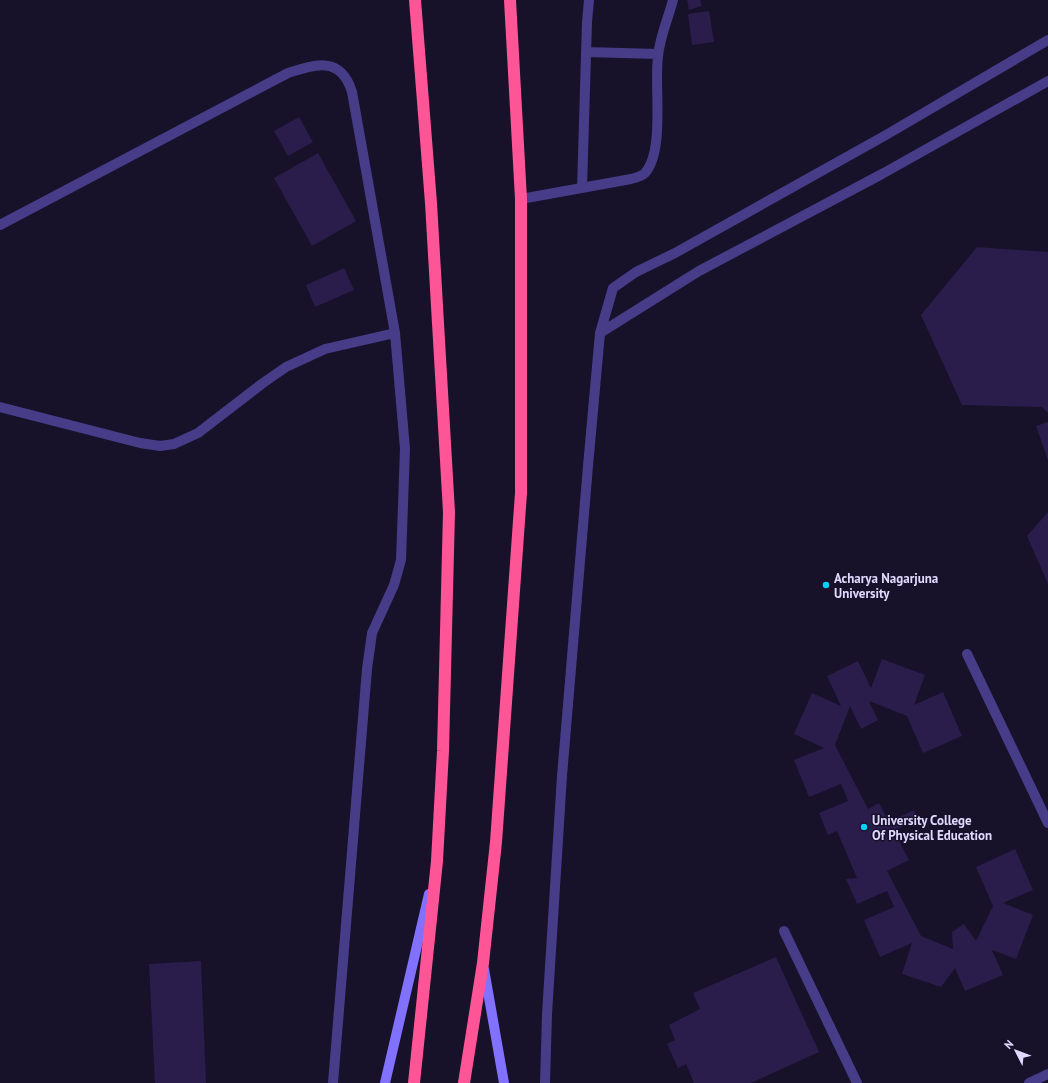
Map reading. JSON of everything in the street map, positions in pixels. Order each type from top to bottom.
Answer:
[{"type":"highway","points":[[414,1083],[437,861],[443,743],[449,512],[431,203],[415,0]]},
{"type":"highway","points":[[464,1083],[483,963],[496,842],[521,493],[521,199],[510,0]]},
{"type":"main road","points":[[385,1083],[437,861]]},
{"type":"main road","points":[[483,963],[504,1083]]},
{"type":"street","points":[[582,188],[589,0]]},
{"type":"street","points":[[521,199],[631,179],[644,174],[652,162],[657,145],[655,76],[663,30],[674,0]]},
{"type":"street","points":[[545,1083],[547,1014],[562,776],[600,332],[612,288],[636,272],[676,253],[769,202],[1048,40]]},
{"type":"street","points":[[586,52],[658,54]]},
{"type":"street","points":[[0,225],[288,73],[314,64],[330,66],[341,71],[348,79],[352,92],[395,333],[405,449],[401,560],[394,585],[372,633],[367,669],[333,1083]]},
{"type":"street","points":[[600,332],[699,271],[882,174],[1048,81]]},
{"type":"street","points":[[0,407],[140,443],[160,446],[174,444],[198,433],[263,382],[286,367],[325,349],[395,333]]},
{"type":"street","points":[[967,654],[1048,823]]},
{"type":"street","points":[[784,931],[857,1083]]},
{"type":"street","points":[[1029,1083],[1048,1074]]},
{"type":"building","points":[[687,0],[700,0],[702,6],[689,10]]},
{"type":"building","points":[[709,11],[714,42],[692,45],[688,14]]},
{"type":"building","points":[[299,117],[313,142],[288,156],[274,131]]},
{"type":"building","points":[[318,153],[356,221],[312,246],[274,178]]},
{"type":"building","points":[[977,247],[1048,252],[1048,413],[1042,407],[962,405],[921,315]]},
{"type":"building","points":[[344,268],[354,290],[315,307],[306,285]]},
{"type":"building","points":[[1048,422],[1048,460],[1036,426]]},
{"type":"building","points":[[1048,512],[1048,584],[1027,536]]},
{"type":"building","name":"University College Of Physical Education","points":[[882,659],[925,675],[914,705],[943,692],[962,736],[923,753],[907,716],[869,701],[878,720],[861,729],[850,706],[835,745],[868,809],[879,803],[889,822],[914,810],[918,819],[894,831],[909,860],[887,871],[921,936],[953,949],[952,932],[964,924],[976,941],[993,906],[976,867],[1015,849],[1033,890],[1003,903],[1033,915],[1016,959],[992,950],[1003,975],[965,991],[955,968],[941,987],[902,974],[912,943],[880,957],[864,920],[894,907],[887,891],[857,904],[846,879],[857,878],[837,831],[828,835],[819,813],[848,801],[841,784],[809,797],[794,760],[824,748],[794,734],[812,693],[841,706],[827,676],[858,661],[871,688]]},
{"type":"building","points":[[776,957],[819,1052],[751,1083],[694,1083],[686,1064],[678,1068],[667,1044],[675,1040],[669,1025],[700,1009],[693,993]]},
{"type":"building","points":[[201,961],[206,1083],[155,1083],[149,964]]},
{"type":"place","name":"Acharya Nagarjuna University","points":[[826,585]]},
{"type":"place","name":"University College Of Physical Education","points":[[864,827]]}]
